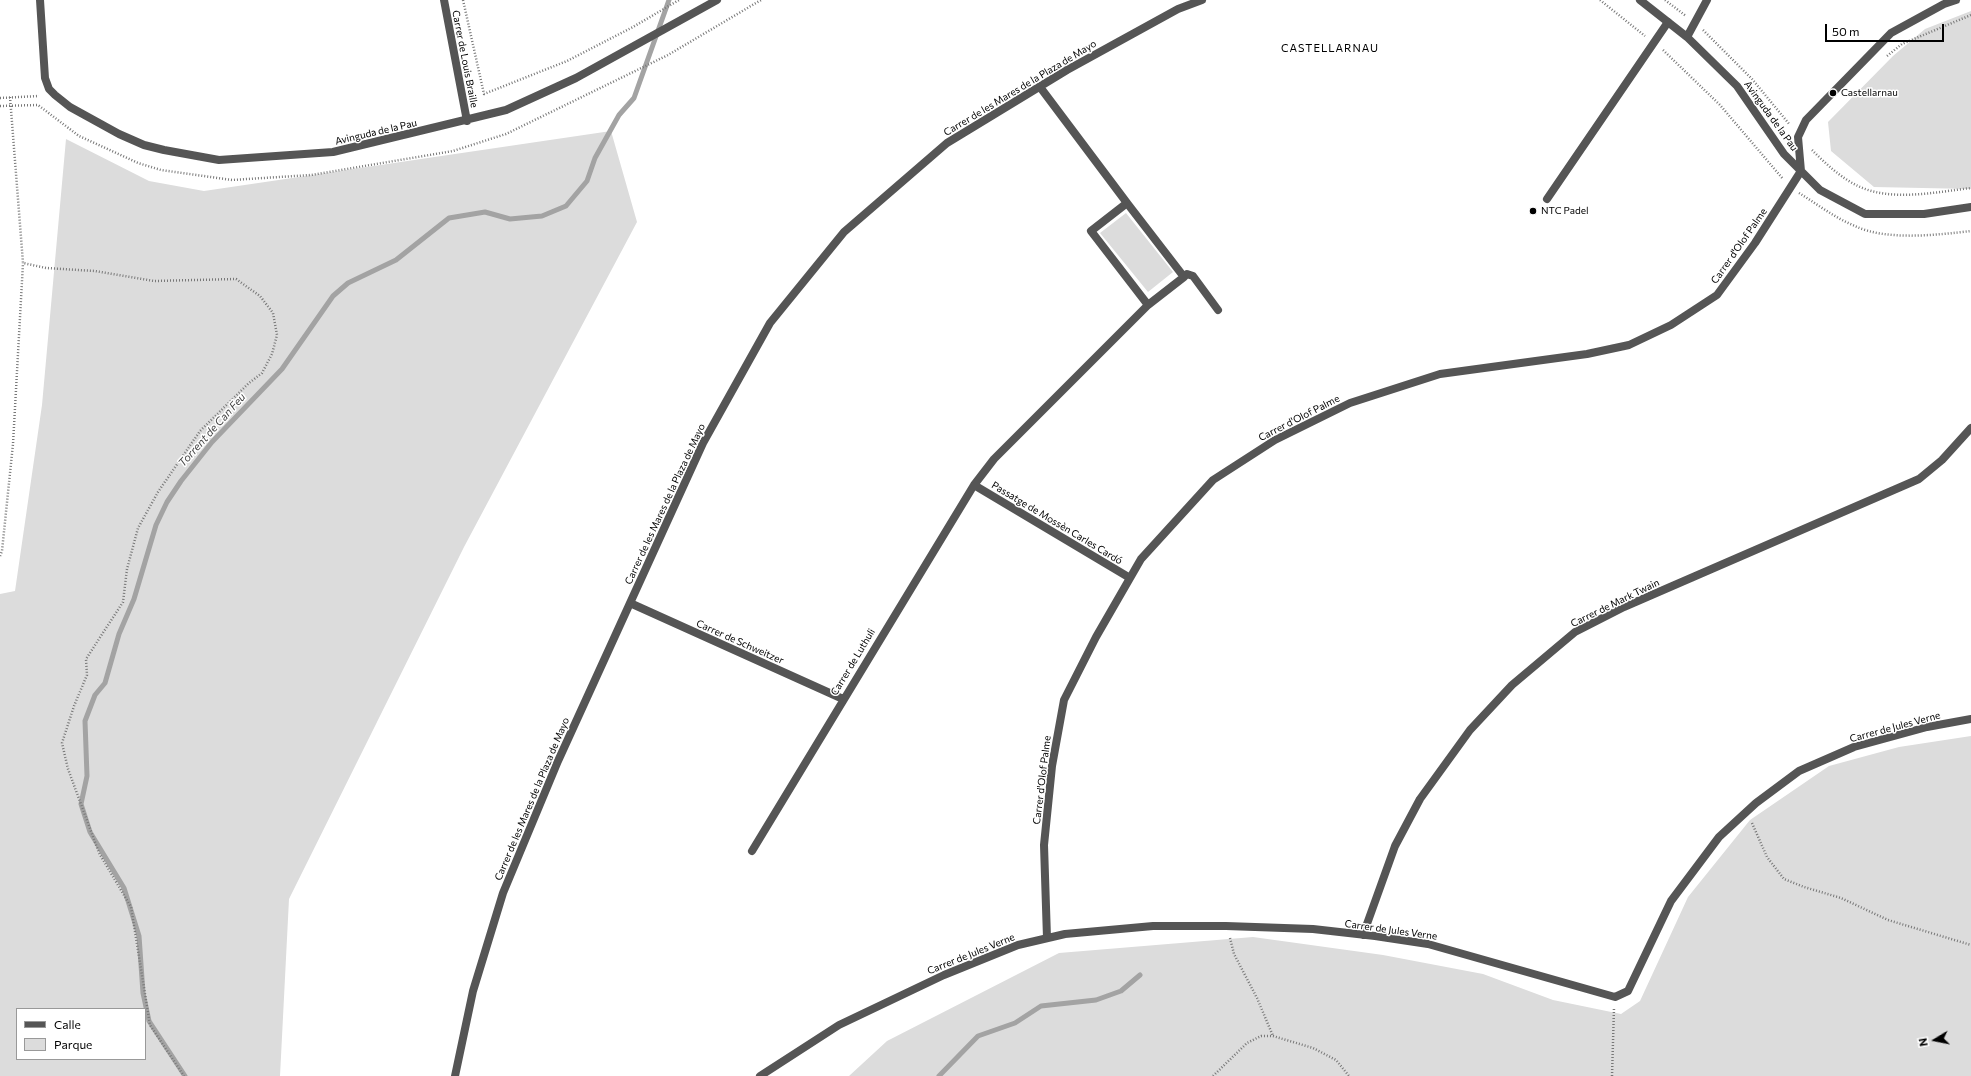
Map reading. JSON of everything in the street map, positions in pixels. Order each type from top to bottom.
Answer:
[{"type":"street","name":"Avinguda de la Pau","points":[[40,0],[43,68],[46,83],[54,95],[70,107],[105,127],[144,145],[219,160],[333,152],[468,121],[506,110],[576,78],[717,0]]},
{"type":"street","name":"Carrer de Louis Braille","points":[[444,0],[468,121]]},
{"type":"street","name":"Carrer de les Mares de la Plaza de Mayo","points":[[455,1076],[473,991],[503,893],[558,761],[702,443],[770,323],[844,232],[947,143],[1040,87],[1178,9],[1202,0]]},
{"type":"street","name":"Avinguda de la Pau","points":[[1640,0],[1687,37],[1737,86],[1784,154],[1820,190],[1865,214],[1924,214],[1971,207]]},
{"type":"street","points":[[1687,37],[1707,0]]},
{"type":"street","points":[[1801,171],[1798,137],[1806,120],[1891,33],[1944,4],[1956,0]]},
{"type":"street","points":[[1547,199],[1668,22]]},
{"type":"street","points":[[1040,87],[1184,277],[1187,274],[1193,276],[1218,310]]},
{"type":"street","name":"Carrer d'Olof Palme","points":[[1047,938],[1044,845],[1052,766],[1064,700],[1096,637],[1141,559],[1213,480],[1275,440],[1350,403],[1440,374],[1588,354],[1629,345],[1670,325],[1717,295],[1755,243],[1801,171]]},
{"type":"street","points":[[1127,203],[1090,231],[1148,305]]},
{"type":"street","name":"Carrer de Luthuli","points":[[752,851],[974,485],[994,459],[1148,305],[1184,277]]},
{"type":"street","name":"Carrer de Mark Twain","points":[[1363,935],[1395,846],[1420,799],[1475,724],[1512,686],[1575,632],[1624,607],[1919,479],[1942,460],[1971,428]]},
{"type":"street","name":"Passatge de Mossèn Carles Cardó","points":[[974,485],[1130,578]]},
{"type":"street","name":"Carrer de Schweitzer","points":[[630,603],[843,699]]},
{"type":"street","name":"Carrer de Jules Verne","points":[[760,1076],[839,1025],[952,972],[1018,945],[1065,934],[1153,926],[1226,926],[1313,930],[1363,935],[1428,944],[1615,997],[1628,991],[1671,901],[1719,837],[1756,803],[1799,771],[1854,747],[1927,727],[1971,719]]},
{"type":"path","points":[[463,0],[484,94],[567,61],[633,27],[679,0]]},
{"type":"path","points":[[0,106],[38,105],[79,136],[138,163],[161,170],[232,180],[311,175],[453,150],[506,134],[668,54],[761,0]]},
{"type":"path","points":[[1882,60],[1902,44],[1971,15]]},
{"type":"path","points":[[0,98],[54,95]]},
{"type":"path","points":[[0,556],[2,551],[13,444],[23,263],[10,97]]},
{"type":"path","points":[[23,263],[46,268],[95,272],[154,281],[236,279],[260,296],[273,313],[277,336],[272,354],[262,373],[249,383],[200,430],[158,492],[138,528],[127,569],[123,602],[86,659],[87,675],[74,706],[62,743],[68,769],[99,853],[131,907],[150,1025],[184,1076]]},
{"type":"path","points":[[1746,812],[1767,857],[1784,879],[1804,887],[1841,898],[1888,920],[1971,945]]},
{"type":"path","points":[[1226,926],[1234,954],[1257,998],[1272,1036]]},
{"type":"path","points":[[1612,1076],[1615,997]]},
{"type":"path","points":[[1213,1076],[1247,1043],[1261,1036],[1272,1036],[1313,1048],[1336,1060],[1349,1076]]},
{"type":"green space","points":[[1971,11],[1971,189],[1874,187],[1831,151],[1828,122],[1893,56],[1925,29]]},
{"type":"green space","points":[[611,131],[637,222],[464,547],[289,899],[280,1076],[0,1076],[0,594],[15,591],[42,405],[66,139],[149,181],[204,191]]},
{"type":"green space","points":[[1126,213],[1173,272],[1148,292],[1100,233]]},
{"type":"green space","points":[[1971,736],[1971,1076],[849,1076],[887,1041],[1059,953],[1253,937],[1383,955],[1483,974],[1553,1000],[1621,1014],[1640,1001],[1688,897],[1750,820],[1829,766],[1899,747]]},
{"type":"waterway","name":"Torrent de Can Feu","points":[[185,1076],[149,1021],[143,993],[139,936],[124,888],[90,832],[81,804],[87,776],[85,721],[95,695],[105,683],[119,634],[134,599],[156,525],[167,502],[181,481],[212,442],[282,369],[333,296],[348,283],[396,260],[449,218],[485,212],[510,219],[542,216],[566,206],[587,181],[595,158],[619,115],[634,98],[669,0]]},
{"type":"waterway","points":[[939,1076],[978,1036],[1015,1023],[1041,1006],[1096,1000],[1121,991],[1140,975]]},
{"type":"place","name":"Castellarnau","points":[[1833,93]]},
{"type":"place","name":"NTC Padel","points":[[1533,211]]},
{"type":"district","name":"CASTELLARNAU","points":[[1330,48]]}]
